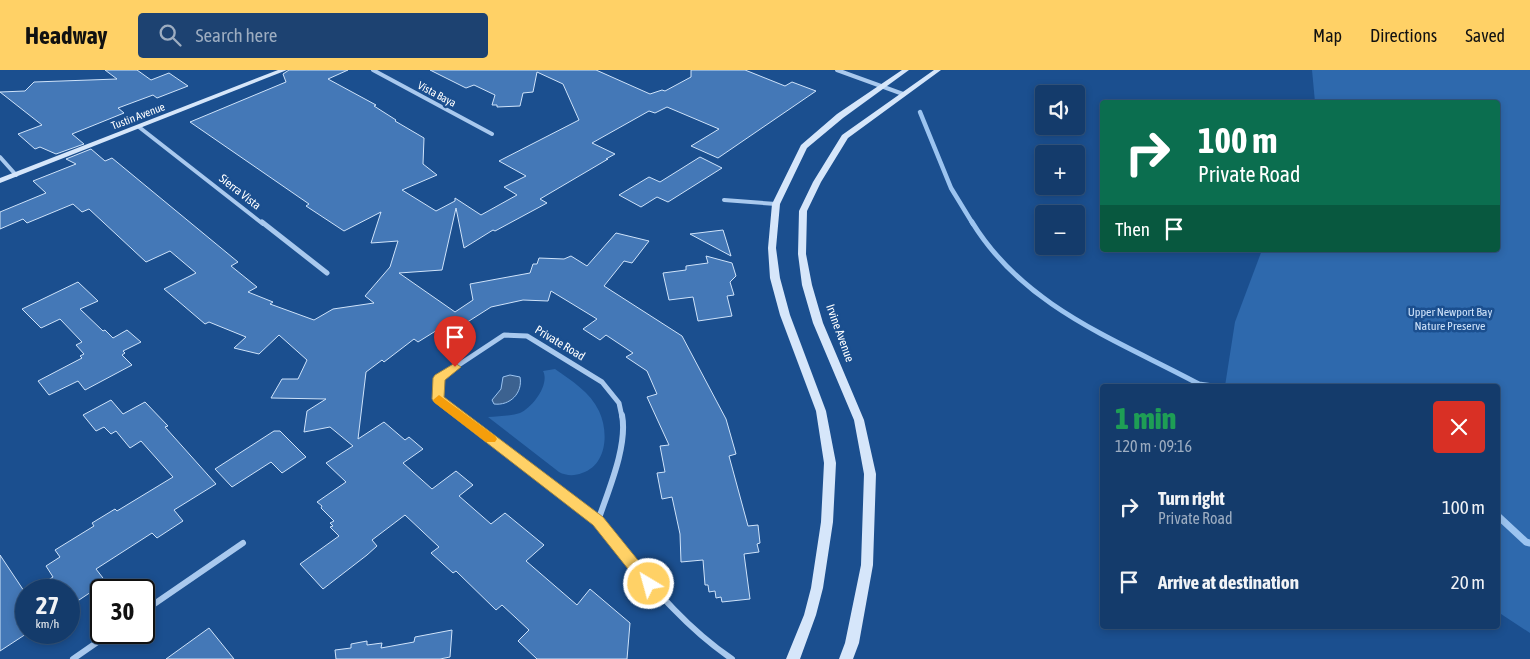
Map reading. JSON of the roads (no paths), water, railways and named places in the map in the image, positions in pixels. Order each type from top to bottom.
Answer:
[{"type":"main road","name":"Tustin Avenue","points":[[0,181],[284,70]]},
{"type":"main road","points":[[793,659],[810,615],[817,588],[827,522],[830,463],[821,411],[785,315],[775,278],[772,248],[776,204],[804,147],[840,116],[880,86],[906,70]]},
{"type":"main road","name":"Irvine Avenue","points":[[846,659],[854,634],[867,565],[870,474],[859,420],[818,323],[807,285],[802,254],[803,211],[817,182],[844,137],[938,70]]},
{"type":"street","name":"Vista Baya","points":[[373,70],[492,134]]},
{"type":"street","points":[[837,70],[903,94]]},
{"type":"street","name":"Sierra Vista","points":[[139,127],[327,273]]},
{"type":"street","points":[[0,157],[16,175]]},
{"type":"street","points":[[724,200],[776,204]]},
{"type":"street","name":"Private Road","points":[[598,521],[615,468],[624,427],[619,403],[602,382],[526,336],[504,335],[439,378],[438,399],[598,521],[659,597],[690,628],[732,659]]},
{"type":"street","points":[[155,603],[243,543]]},
{"type":"street","points":[[73,659],[95,644]]},
{"type":"waterway","points":[[920,112],[951,188],[973,224]]},
{"type":"waterway","points":[[972,222],[993,252],[1018,277],[1045,299],[1104,335],[1199,384]]},
{"type":"waterway","points":[[1500,518],[1526,542],[1530,543]]},
{"type":"park label","name":"Upper Newport Bay Nature Preserve","points":[[1450,319]]}]
